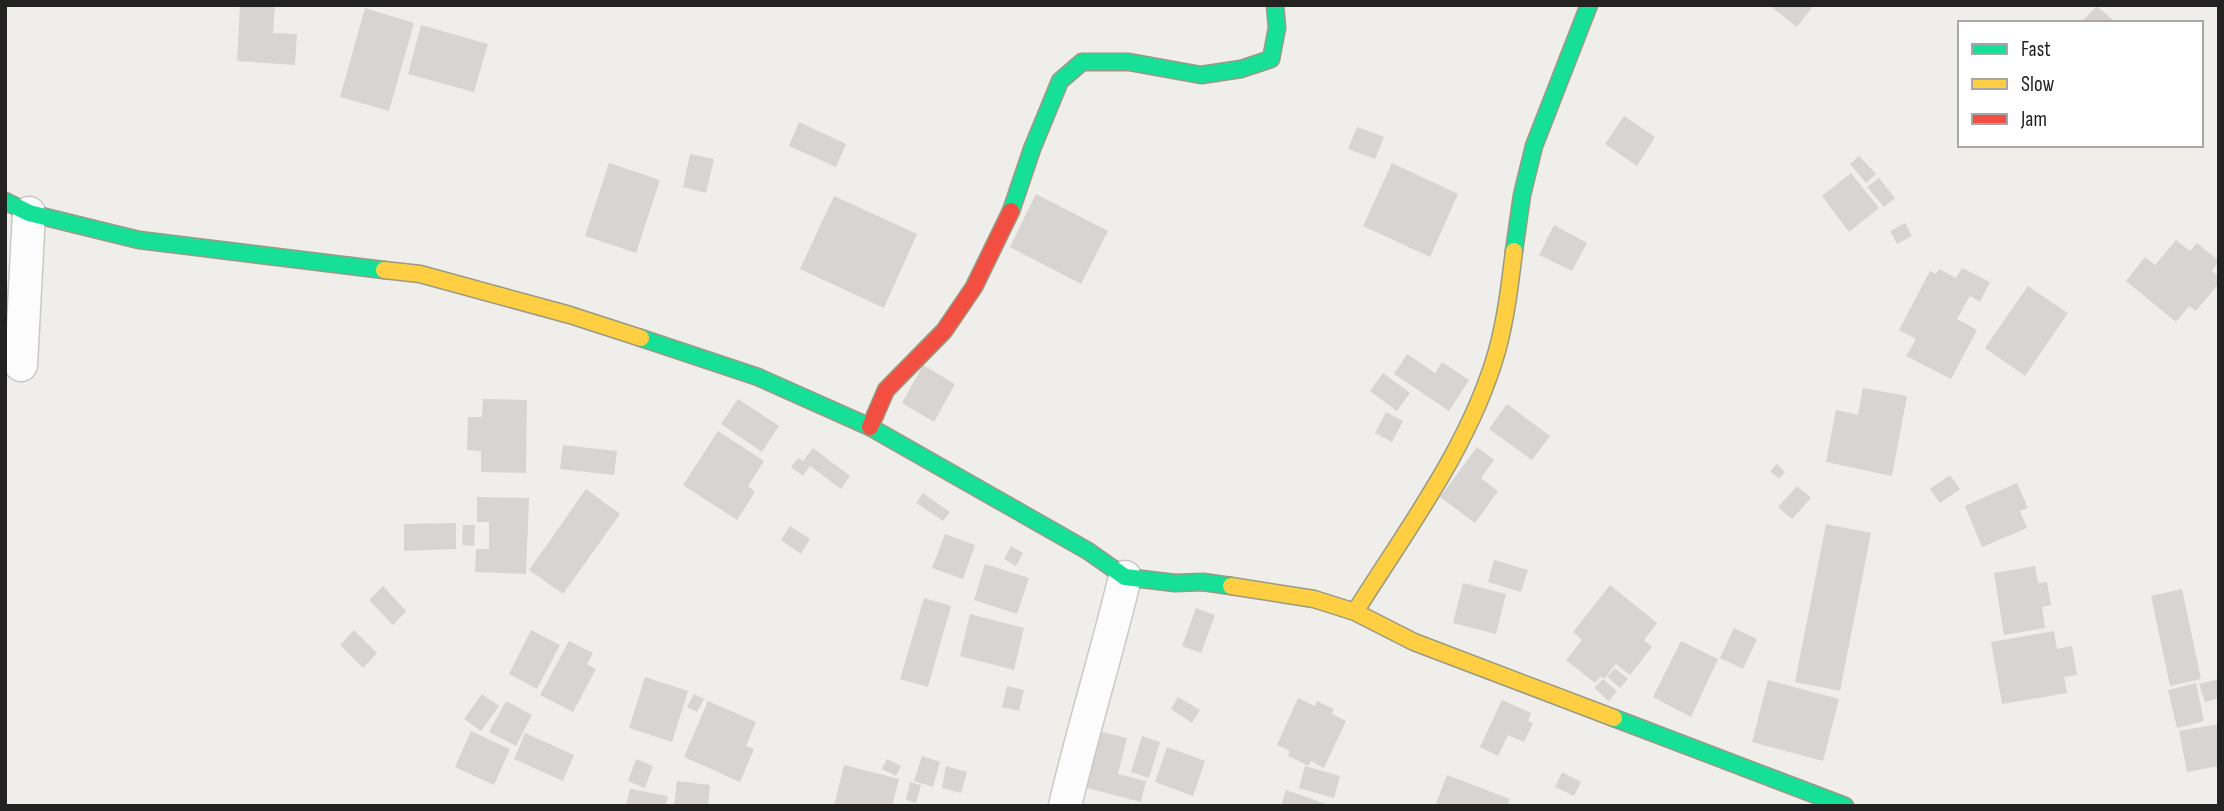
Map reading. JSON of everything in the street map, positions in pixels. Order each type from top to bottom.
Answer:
[{"type":"street","points":[[870,427],[886,390],[944,331],[974,287],[1009,216],[1032,149],[1060,81],[1082,62],[1129,62],[1201,75],[1241,69],[1271,59],[1277,28],[1275,5]]},
{"type":"street","points":[[1355,612],[1454,454],[1489,374],[1504,328],[1522,194],[1537,136],[1589,5]]},
{"type":"street","points":[[21,365],[17,207],[139,240],[420,274],[570,315],[758,377],[870,427],[1088,551],[1125,577],[1175,583],[1203,582],[1267,590],[1314,599],[1355,612],[1414,642],[1845,806]]},
{"type":"street","points":[[1065,806],[1085,721],[1125,577]]},
{"type":"building","points":[[240,5],[275,5],[273,33],[297,34],[295,65],[237,61]]},
{"type":"building","points":[[1769,5],[1814,5],[1797,27]]},
{"type":"building","points":[[2097,6],[2114,21],[2084,21]]},
{"type":"building","points":[[365,8],[414,23],[389,111],[340,97]]},
{"type":"building","points":[[421,25],[488,44],[474,92],[408,74]]},
{"type":"building","points":[[1624,116],[1655,137],[1637,166],[1605,144]]},
{"type":"building","points":[[799,122],[846,144],[836,167],[789,146]]},
{"type":"building","points":[[1357,127],[1384,137],[1375,159],[1348,149]]},
{"type":"building","points":[[690,154],[714,159],[706,193],[683,187]]},
{"type":"building","points":[[1859,156],[1876,174],[1866,183],[1850,164]]},
{"type":"building","points":[[609,163],[660,180],[636,253],[585,236]]},
{"type":"building","points":[[1392,163],[1458,194],[1430,257],[1363,226]]},
{"type":"building","points":[[1851,173],[1879,208],[1849,232],[1822,196]]},
{"type":"building","points":[[1879,178],[1895,198],[1884,207],[1867,187]]},
{"type":"building","points":[[1036,194],[1108,231],[1081,284],[1010,247]]},
{"type":"building","points":[[834,196],[917,234],[884,308],[800,269]]},
{"type":"building","points":[[1905,223],[1912,236],[1897,244],[1890,231]]},
{"type":"building","points":[[1554,225],[1587,243],[1572,271],[1539,255]]},
{"type":"building","points":[[2176,240],[2190,251],[2197,243],[2219,261],[2212,271],[2219,277],[2219,283],[2196,311],[2189,306],[2176,322],[2126,281],[2145,257],[2155,265]]},
{"type":"building","points":[[1962,268],[1990,282],[1980,302],[1970,296],[1957,319],[1977,330],[1951,379],[1906,356],[1916,339],[1899,330],[1930,271],[1936,274],[1939,269],[1956,278]]},
{"type":"building","points":[[2028,286],[2068,313],[2025,376],[1985,348]]},
{"type":"building","points":[[1407,354],[1435,373],[1442,362],[1469,380],[1449,411],[1394,374]]},
{"type":"building","points":[[923,365],[955,384],[934,422],[902,403]]},
{"type":"building","points":[[1383,373],[1410,393],[1397,411],[1370,391]]},
{"type":"building","points":[[1863,388],[1907,396],[1892,476],[1826,462],[1836,410],[1858,415]]},
{"type":"building","points":[[483,399],[527,400],[526,473],[481,472],[481,451],[467,450],[468,417],[482,417]]},
{"type":"building","points":[[738,399],[779,426],[762,452],[721,424]]},
{"type":"building","points":[[1507,404],[1550,436],[1532,460],[1489,429]]},
{"type":"building","points":[[1386,412],[1403,421],[1392,442],[1375,433]]},
{"type":"building","points":[[718,431],[764,461],[748,486],[755,492],[737,520],[683,485]]},
{"type":"building","points":[[563,445],[617,451],[614,475],[560,469]]},
{"type":"building","points":[[1477,447],[1494,460],[1481,478],[1498,491],[1475,523],[1440,497]]},
{"type":"building","points":[[813,448],[850,476],[841,489],[810,466],[803,476],[791,467],[798,458],[803,461]]},
{"type":"building","points":[[1777,464],[1785,472],[1779,479],[1770,471]]},
{"type":"building","points":[[1950,475],[1960,489],[1940,503],[1930,489]]},
{"type":"building","points":[[2017,483],[2028,508],[2020,511],[2027,528],[1982,547],[1965,506]]},
{"type":"building","points":[[1797,486],[1811,498],[1792,519],[1778,507]]},
{"type":"building","points":[[586,489],[620,514],[563,594],[529,570]]},
{"type":"building","points":[[923,493],[950,512],[943,521],[916,503]]},
{"type":"building","points":[[477,497],[529,498],[526,574],[475,572],[476,549],[489,549],[489,522],[477,522]]},
{"type":"building","points":[[456,523],[456,549],[404,551],[404,524]]},
{"type":"building","points":[[1826,524],[1871,533],[1840,691],[1795,682]]},
{"type":"building","points":[[463,525],[475,525],[474,546],[462,545]]},
{"type":"building","points":[[790,526],[810,539],[801,554],[781,540]]},
{"type":"building","points":[[945,534],[975,545],[963,579],[932,568]]},
{"type":"building","points":[[1011,546],[1023,553],[1016,566],[1004,559]]},
{"type":"building","points":[[1494,560],[1528,570],[1521,592],[1488,582]]},
{"type":"building","points":[[985,564],[1029,578],[1017,614],[974,600]]},
{"type":"building","points":[[2035,566],[2038,583],[2047,582],[2051,605],[2042,607],[2045,628],[2004,635],[1994,573]]},
{"type":"building","points":[[1463,583],[1506,594],[1496,634],[1453,623]]},
{"type":"building","points":[[1610,585],[1657,623],[1644,640],[1652,647],[1630,675],[1616,664],[1604,679],[1601,676],[1595,683],[1566,660],[1582,640],[1573,632]]},
{"type":"building","points":[[383,586],[406,611],[393,625],[369,600]]},
{"type":"building","points":[[2182,589],[2201,679],[2170,686],[2151,596]]},
{"type":"building","points":[[924,598],[951,606],[928,687],[900,679]]},
{"type":"building","points":[[1196,608],[1215,615],[1201,653],[1182,646]]},
{"type":"building","points":[[970,614],[1024,628],[1014,670],[960,656]]},
{"type":"building","points":[[1734,628],[1757,639],[1743,669],[1720,658]]},
{"type":"building","points":[[354,630],[377,653],[363,668],[340,645]]},
{"type":"building","points":[[531,630],[560,645],[537,689],[509,674]]},
{"type":"building","points":[[2054,631],[2057,649],[2072,646],[2077,675],[2064,677],[2067,693],[2002,704],[1991,642]]},
{"type":"building","points":[[569,641],[593,653],[587,664],[596,669],[573,712],[540,695]]},
{"type":"building","points":[[1681,641],[1718,659],[1691,717],[1653,697]]},
{"type":"building","points":[[1615,668],[1628,679],[1620,688],[1607,677]]},
{"type":"building","points":[[645,677],[688,691],[672,742],[629,728]]},
{"type":"building","points":[[1603,679],[1617,691],[1609,701],[1594,688]]},
{"type":"building","points":[[2219,679],[2219,698],[2205,702],[2199,684]]},
{"type":"building","points":[[1768,680],[1839,699],[1823,761],[1752,742]]},
{"type":"building","points":[[2196,683],[2204,721],[2177,728],[2168,690]]},
{"type":"building","points":[[1007,686],[1024,690],[1019,711],[1002,707]]},
{"type":"building","points":[[482,694],[499,706],[481,731],[464,719]]},
{"type":"building","points":[[694,694],[704,699],[697,712],[687,707]]},
{"type":"building","points":[[1178,697],[1200,710],[1192,723],[1171,709]]},
{"type":"building","points":[[1298,698],[1315,706],[1317,701],[1334,709],[1332,714],[1346,721],[1324,768],[1311,761],[1309,766],[1288,756],[1290,751],[1277,745]]},
{"type":"building","points":[[1502,700],[1531,713],[1528,721],[1533,723],[1524,742],[1508,735],[1498,756],[1480,747]]},
{"type":"building","points":[[506,701],[532,715],[516,746],[489,732]]},
{"type":"building","points":[[708,701],[756,722],[746,746],[754,749],[740,782],[684,757]]},
{"type":"building","points":[[2219,724],[2219,766],[2187,772],[2179,731]]},
{"type":"building","points":[[1093,730],[1127,738],[1118,774],[1146,781],[1141,802],[1079,786]]},
{"type":"building","points":[[471,731],[510,749],[494,785],[455,767]]},
{"type":"building","points":[[525,733],[574,755],[563,781],[514,759]]},
{"type":"building","points":[[1142,736],[1160,742],[1149,778],[1131,772]]},
{"type":"building","points":[[1167,747],[1205,761],[1193,796],[1155,782]]},
{"type":"building","points":[[922,756],[940,762],[933,787],[914,781]]},
{"type":"building","points":[[636,759],[653,766],[645,788],[628,781]]},
{"type":"building","points":[[887,759],[901,766],[896,776],[882,769]]},
{"type":"building","points":[[844,765],[899,779],[892,806],[834,806]]},
{"type":"building","points":[[946,766],[967,772],[961,793],[942,788]]},
{"type":"building","points":[[1305,766],[1340,776],[1334,798],[1299,788]]},
{"type":"building","points":[[1562,772],[1581,782],[1574,796],[1555,787]]},
{"type":"building","points":[[1447,775],[1510,799],[1507,806],[1435,806]]},
{"type":"building","points":[[677,781],[710,785],[708,806],[674,806]]},
{"type":"building","points":[[910,782],[921,785],[916,803],[906,800]]},
{"type":"building","points":[[630,789],[668,796],[666,806],[626,806]]},
{"type":"building","points":[[1286,790],[1329,805],[1329,806],[1281,806]]},
{"type":"traffic: fast","points":[[1011,211],[1032,149],[1060,81],[1082,62],[1129,62],[1201,75],[1241,69],[1271,59],[1277,28],[1275,5]]},
{"type":"traffic: fast","points":[[1514,251],[1522,195],[1534,146],[1589,5]]},
{"type":"traffic: fast","points":[[5,201],[29,213],[139,240],[384,270]]},
{"type":"traffic: fast","points":[[641,338],[758,377],[870,427],[1088,551],[1125,577],[1231,586]]},
{"type":"traffic: fast","points":[[1614,718],[1845,806]]},
{"type":"traffic: slow","points":[[1355,612],[1416,518],[1471,420],[1497,351],[1514,251]]},
{"type":"traffic: slow","points":[[384,270],[420,274],[570,315],[641,338]]},
{"type":"traffic: slow","points":[[1231,586],[1314,599],[1355,612],[1414,642],[1614,718]]},
{"type":"traffic: jam","points":[[870,427],[886,390],[944,331],[974,287],[1011,211]]}]
